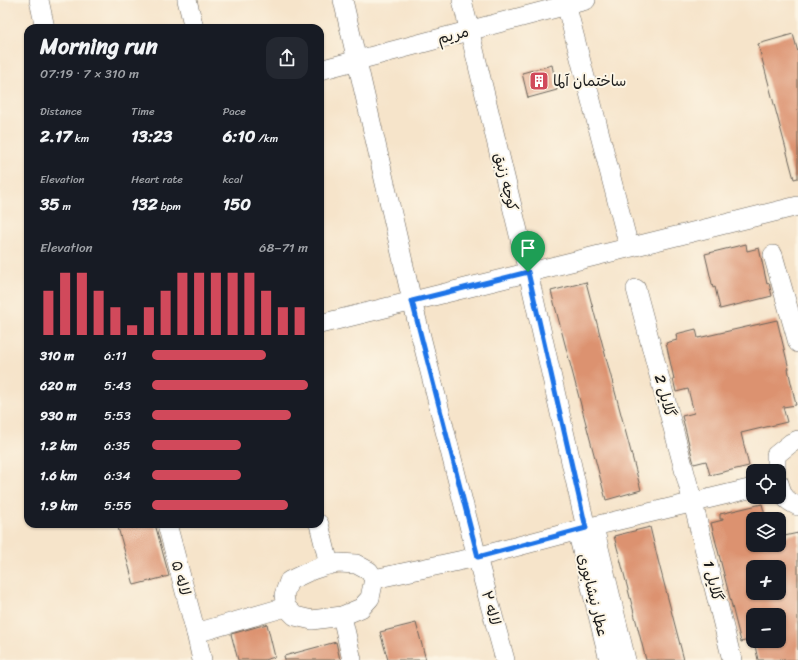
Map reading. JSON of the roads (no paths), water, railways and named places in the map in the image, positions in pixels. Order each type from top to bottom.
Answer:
[{"type":"street","points":[[39,0],[44,24]]},
{"type":"street","points":[[187,0],[193,24]]},
{"type":"street","name":"لاله ۲","points":[[343,0],[412,301],[505,660]]},
{"type":"street","name":"کوچه زنبق","points":[[462,0],[528,272],[586,528]]},
{"type":"street","name":"مریم","points":[[324,69],[470,31],[566,3],[586,0]]},
{"type":"street","points":[[566,3],[629,248]]},
{"type":"street","points":[[324,323],[798,206]]},
{"type":"street","points":[[773,255],[798,343]]},
{"type":"street","name":"گلایل 2","points":[[636,289],[693,503]]},
{"type":"street","points":[[776,464],[776,455],[791,443],[798,440]]},
{"type":"street","points":[[374,579],[478,557],[586,528],[746,490]]},
{"type":"street","points":[[786,499],[789,502],[798,506]]},
{"type":"street","name":"گلایل 1","points":[[693,503],[732,660]]},
{"type":"street","name":"لاله ۵","points":[[168,528],[202,660]]},
{"type":"street","points":[[320,528],[329,564]]},
{"type":"street","points":[[586,528],[626,660]]},
{"type":"street","name":"عطار نیشابوری","points":[[586,528],[609,660]]},
{"type":"street","points":[[329,564],[356,564],[369,570],[374,579],[370,598],[361,608],[342,616],[312,620],[295,616],[286,607],[284,595],[289,580],[329,564]]},
{"type":"street","points":[[196,633],[286,607]]},
{"type":"street","points":[[342,616],[352,660]]},
{"type":"place","name":"ساختمان آلما","points":[[539,81]]}]
